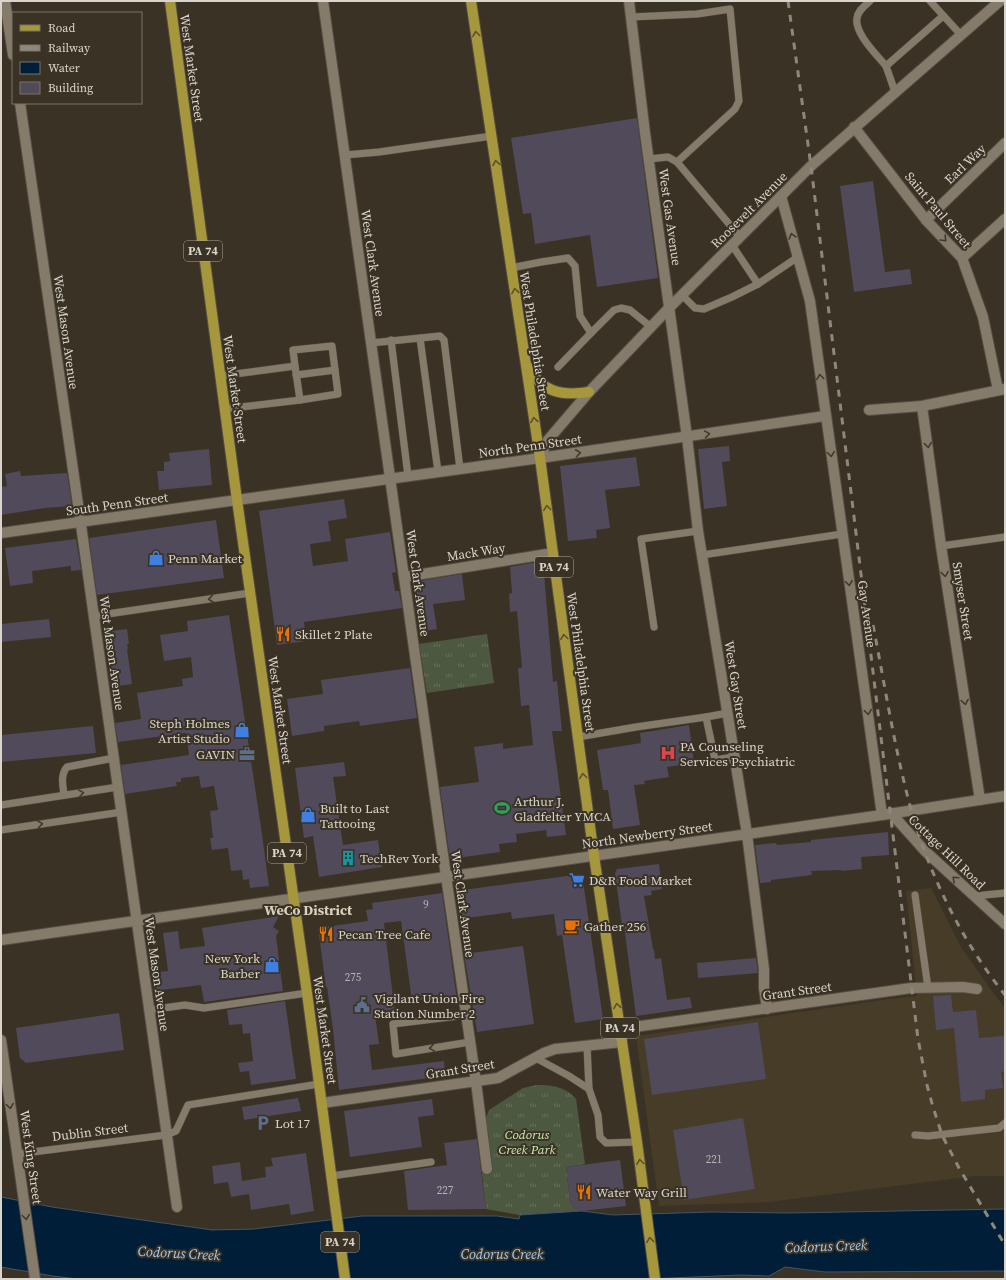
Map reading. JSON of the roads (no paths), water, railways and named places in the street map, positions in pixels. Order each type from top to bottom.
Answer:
[{"type":"main road","name":"West Market Street","points":[[170,1],[224,409],[307,993],[345,1279]]},
{"type":"main road","name":"West Philadelphia Street","points":[[471,1],[540,458],[594,856],[656,1279]]},
{"type":"main road","points":[[526,362],[534,377],[549,389],[561,394],[589,392]]},
{"type":"street","points":[[5,1],[12,48]]},
{"type":"street","name":"West Clark Avenue","points":[[323,1],[476,1082],[487,1169]]},
{"type":"street","name":"West Gas Avenue","points":[[629,1],[687,437]]},
{"type":"street","name":"Roosevelt Avenue","points":[[540,458],[548,440],[589,392],[669,308],[811,166],[1000,1]]},
{"type":"street","name":"West Mason Avenue","points":[[20,104],[81,523],[177,1207]]},
{"type":"street","name":"Saint Paul Street","points":[[854,127],[926,220],[962,258],[983,317],[1001,390]]},
{"type":"street","name":"Earl Way","points":[[926,220],[1005,143]]},
{"type":"street","name":"Gay Avenue","points":[[781,196],[810,301],[842,534],[886,814]]},
{"type":"street","points":[[962,258],[1005,219]]},
{"type":"street","points":[[869,410],[922,406],[1001,390]]},
{"type":"street","name":"Smyser Street","points":[[922,406],[941,546],[980,800]]},
{"type":"street","name":"North Penn Street","points":[[237,500],[540,458],[826,416]]},
{"type":"street","name":"West Gay Street","points":[[687,437],[698,531],[747,834],[764,969],[766,1009]]},
{"type":"street","name":"South Penn Street","points":[[1,534],[237,500]]},
{"type":"street","name":"Mack Way","points":[[404,576],[553,553]]},
{"type":"street","name":"North Newberry Street","points":[[1,940],[137,922],[293,898],[1005,796]]},
{"type":"street","name":"Cottage Hill Road","points":[[886,814],[1005,924]]},
{"type":"street","name":"Grant Street","points":[[620,1029],[906,989],[962,987],[978,989]]},
{"type":"street","name":"West King Street","points":[[1,1040],[4,1078],[21,1178],[35,1279]]},
{"type":"street","name":"Grant Street","points":[[322,1103],[498,1078],[544,1052],[555,1049],[622,1042]]},
{"type":"lane","points":[[870,1],[861,9],[856,18],[858,27],[860,34],[886,66],[895,92]]},
{"type":"lane","points":[[930,1],[961,35]]},
{"type":"lane","points":[[631,17],[697,14],[730,9],[739,101],[735,109],[677,162]]},
{"type":"lane","points":[[886,66],[943,16]]},
{"type":"lane","points":[[345,155],[394,150],[492,136]]},
{"type":"lane","points":[[649,159],[668,157],[677,162],[740,237]]},
{"type":"lane","points":[[732,245],[758,284]]},
{"type":"lane","points":[[682,295],[695,308],[704,310],[758,284],[798,257]]},
{"type":"lane","points":[[511,268],[568,258],[575,266],[580,316],[591,333]]},
{"type":"lane","points":[[558,367],[614,310],[621,308],[630,310],[651,327]]},
{"type":"lane","points":[[371,342],[440,336],[444,340],[460,469]]},
{"type":"lane","points":[[420,338],[438,472]]},
{"type":"lane","points":[[392,340],[408,476]]},
{"type":"lane","points":[[224,409],[300,400],[338,394],[332,346],[293,350],[300,400]]},
{"type":"lane","points":[[220,376],[295,366]]},
{"type":"lane","points":[[296,375],[335,370]]},
{"type":"lane","points":[[654,627],[641,539],[698,531]]},
{"type":"lane","points":[[702,555],[842,534]]},
{"type":"lane","points":[[941,546],[1005,537]]},
{"type":"lane","points":[[94,616],[250,593]]},
{"type":"lane","points":[[578,737],[728,713]]},
{"type":"lane","points":[[706,717],[715,760],[734,757]]},
{"type":"lane","points":[[64,795],[62,775],[67,767],[114,758]]},
{"type":"lane","points":[[1,804],[118,787]]},
{"type":"lane","points":[[1,830],[122,812]]},
{"type":"lane","points":[[974,896],[1005,893]]},
{"type":"lane","points":[[915,895],[928,988]]},
{"type":"lane","points":[[149,1010],[185,1004],[204,1008],[307,993]]},
{"type":"lane","points":[[466,1014],[393,1024],[396,1054],[470,1042]]},
{"type":"lane","points":[[587,1046],[589,1089],[598,1114],[600,1138],[606,1143],[637,1142]]},
{"type":"lane","points":[[534,1057],[589,1089]]},
{"type":"lane","points":[[166,1135],[176,1130],[188,1105],[319,1084]]},
{"type":"lane","points":[[915,1135],[928,1136],[970,1132],[999,1128],[1005,1123]]},
{"type":"lane","name":"Dublin Street","points":[[17,1154],[166,1135]]},
{"type":"lane","points":[[331,1176],[431,1162]]},
{"type":"water","name":"Codorus Creek","points":[[1,1197],[52,1207],[212,1230],[254,1229],[362,1216],[497,1216],[519,1219],[520,1215],[582,1211],[613,1215],[711,1212],[789,1213],[1005,1209],[1005,1271],[825,1272],[785,1267],[769,1276],[741,1275],[647,1279],[77,1279],[1,1267]]},
{"type":"railway","points":[[788,1],[811,166],[918,1039],[927,1085],[942,1135],[959,1168],[1005,1245]]},
{"type":"railway","points":[[873,625],[902,773],[914,821],[923,848],[959,925],[988,973],[1005,995]]},
{"type":"place","name":"Penn Market","points":[[156,558]]},
{"type":"place","name":"Skillet 2 Plate","points":[[283,634]]},
{"type":"place","name":"Steph Holmes Artist Studio","points":[[242,730]]},
{"type":"place","name":"PA Counseling Services Psychiatric","points":[[668,753]]},
{"type":"place","name":"GAVIN","points":[[247,754]]},
{"type":"place","name":"Arthur J. Gladfelter YMCA","points":[[502,808]]},
{"type":"place","name":"Built to Last Tattooing","points":[[308,815]]},
{"type":"place","name":"TechRev York","points":[[348,858]]},
{"type":"place","name":"D&R Food Market","points":[[577,880]]},
{"type":"place","name":"Gather 256","points":[[572,926]]},
{"type":"place","name":"Pecan Tree Cafe","points":[[326,934]]},
{"type":"place","name":"New York Barber","points":[[272,965]]},
{"type":"place","name":"Vigilant Union Fire Station Number 2","points":[[362,1005]]},
{"type":"place","name":"Lot 17","points":[[263,1123]]},
{"type":"place","name":"Water Way Grill","points":[[584,1192]]},
{"type":"district","name":"WeCo District","points":[[308,910]]},
{"type":"park label","name":"Codorus Creek Park","points":[[527,1142]]}]
